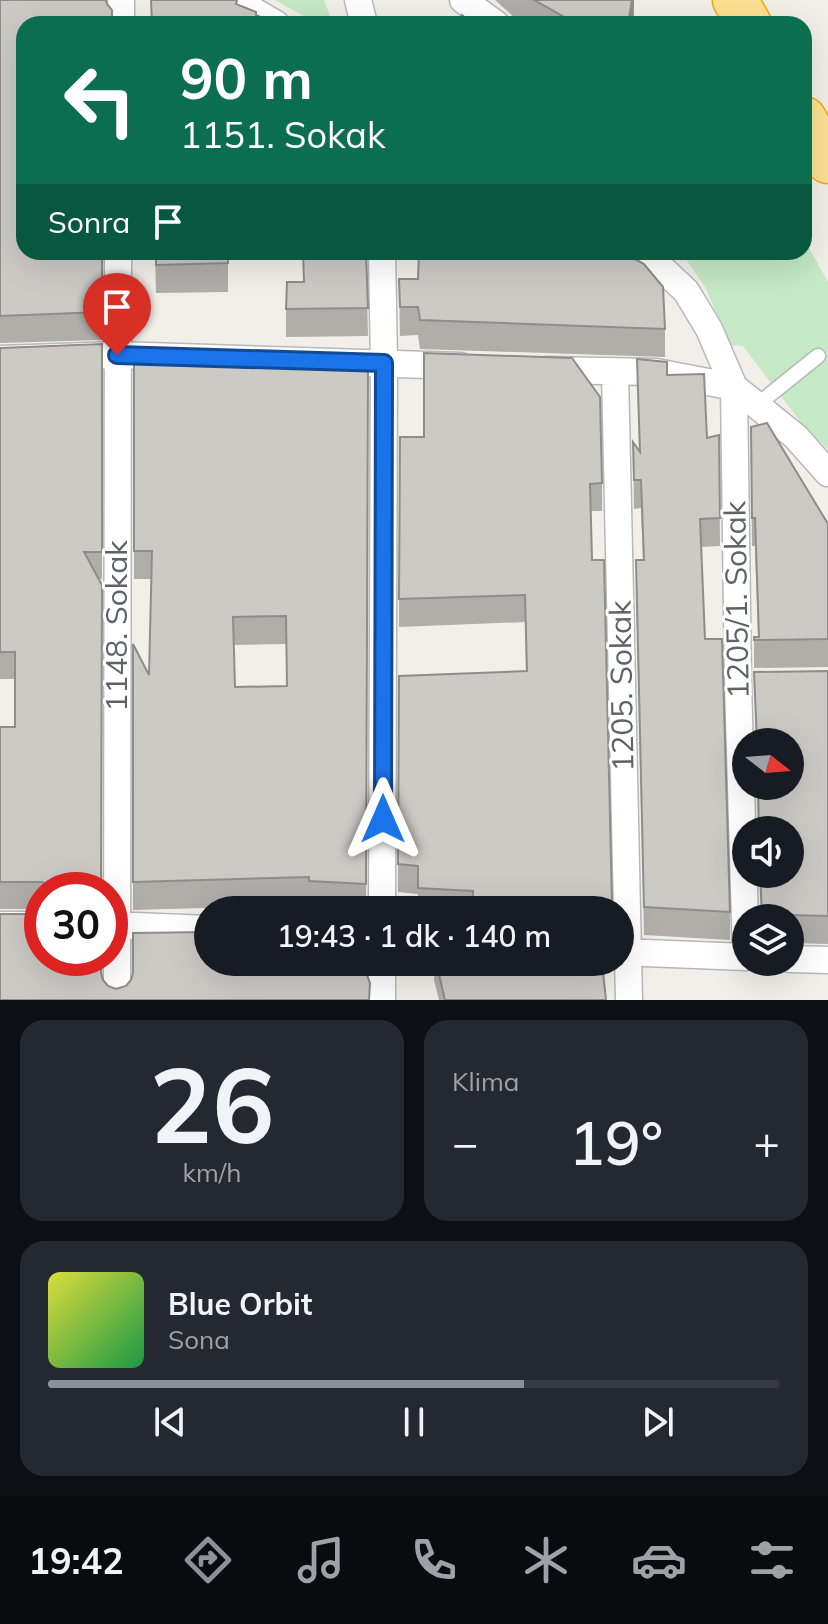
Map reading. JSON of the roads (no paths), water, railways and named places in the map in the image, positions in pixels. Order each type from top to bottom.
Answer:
[{"type":"highway","points":[[812,133],[828,161]]},
{"type":"street","points":[[235,0],[262,16]]},
{"type":"street","points":[[463,0],[485,16]]},
{"type":"street","name":"1148. Sokak","points":[[113,872],[118,260]]},
{"type":"street","points":[[382,260],[382,896]]},
{"type":"street","points":[[651,260],[686,291],[709,329],[734,387]]},
{"type":"street","points":[[0,359],[117,355],[477,367]]},
{"type":"street","points":[[523,369],[656,372],[734,387],[796,437],[828,473]]},
{"type":"street","name":"1205. Sokak","points":[[615,372],[623,896]]},
{"type":"street","name":"1205/1. Sokak","points":[[734,387],[744,904]]},
{"type":"street","points":[[738,684],[768,684]]},
{"type":"street","points":[[0,925],[24,925]]},
{"type":"street","points":[[128,926],[194,928]]},
{"type":"street","points":[[634,952],[732,956]]},
{"type":"street","points":[[804,959],[828,960]]},
{"type":"street","name":"1148. Sokak","points":[[116,976],[117,1000]]},
{"type":"street","points":[[382,976],[382,1000]]},
{"type":"street","name":"1205. Sokak","points":[[626,976],[629,1000]]},
{"type":"lane","points":[[757,405],[818,356]]}]
